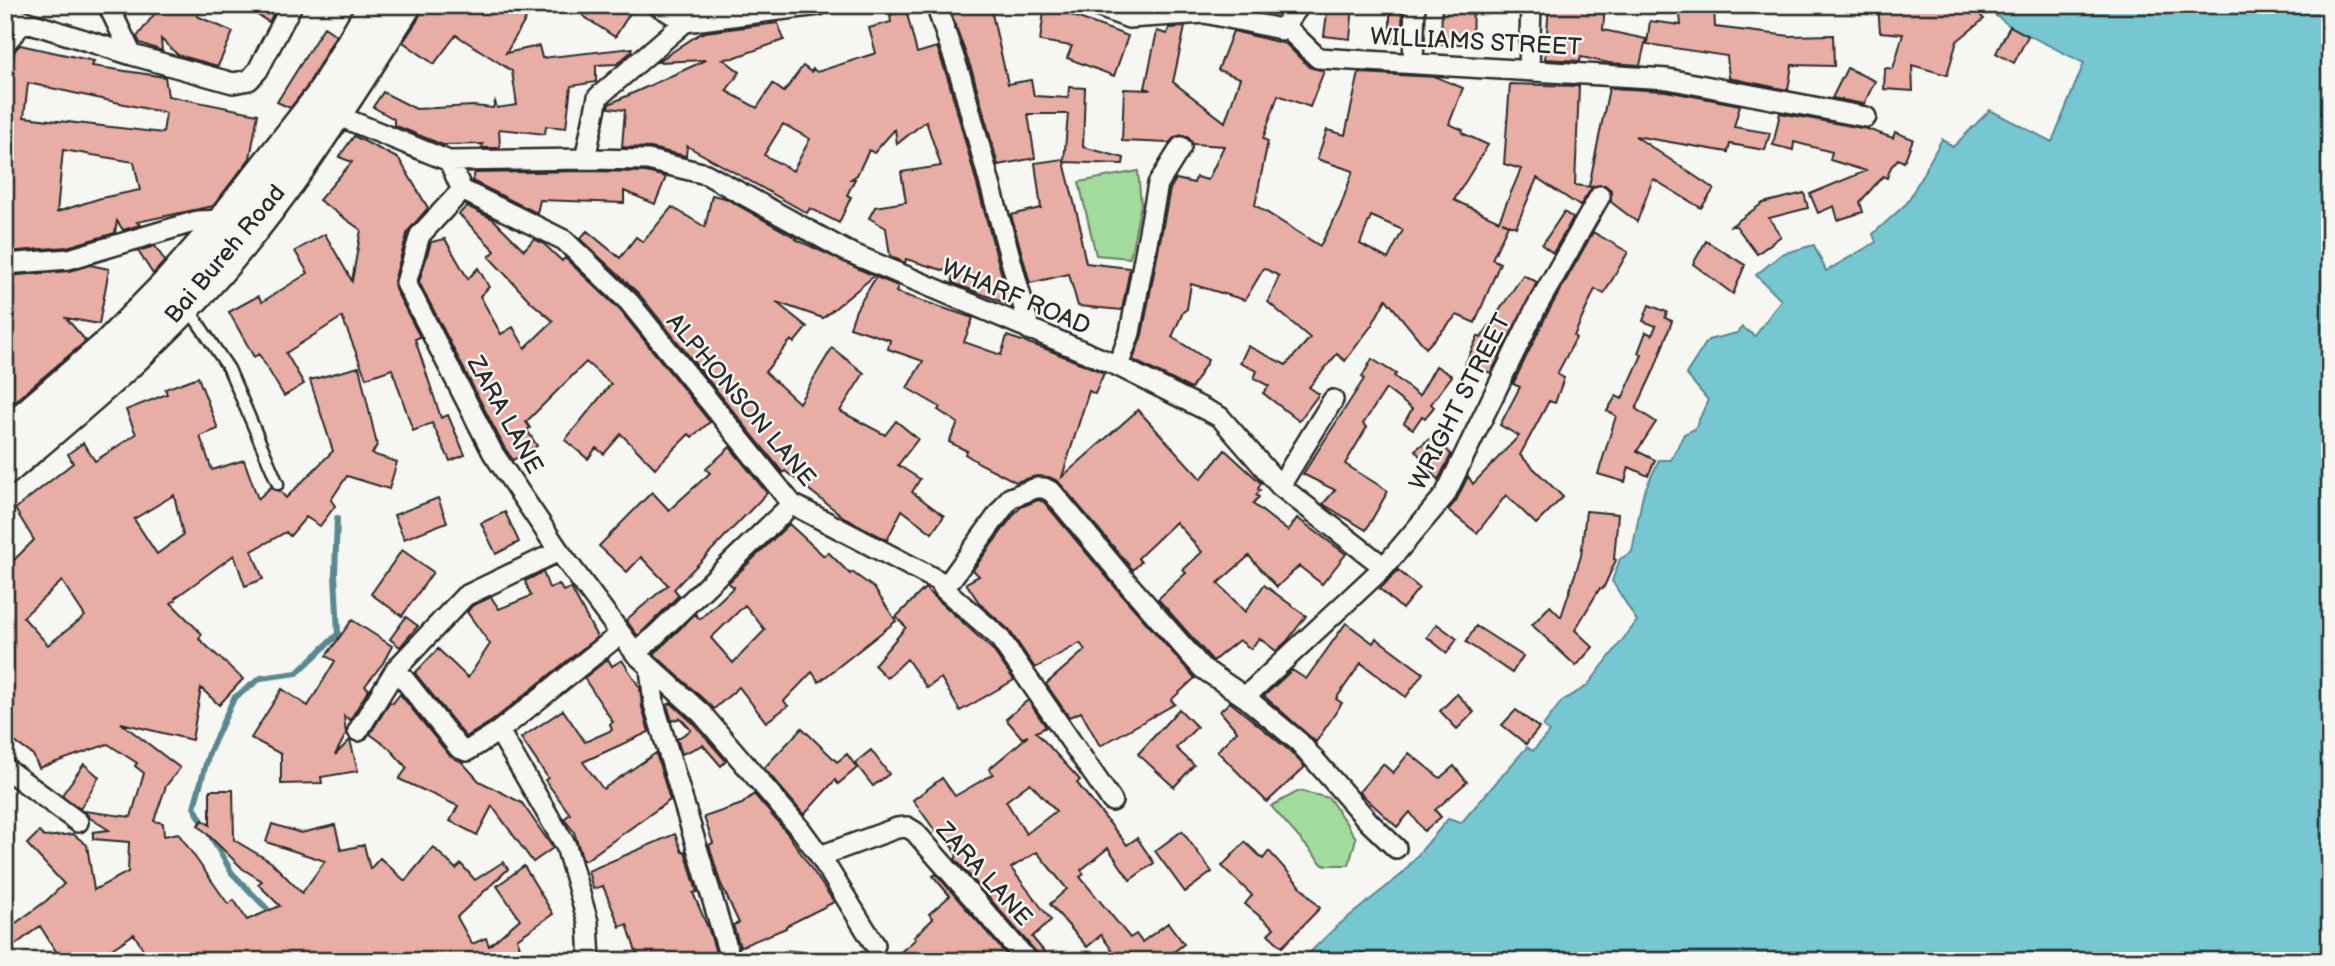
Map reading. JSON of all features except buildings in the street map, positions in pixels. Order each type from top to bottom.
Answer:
[{"type":"highway","name":"Bai Bureh Road","points":[[5,469],[106,382],[186,305],[234,251],[336,115],[405,5]]},
{"type":"highway","name":"Bai Bureh Road","points":[[5,435],[106,348],[170,283],[225,220],[321,98],[370,7]]},
{"type":"street","points":[[108,5],[132,55]]},
{"type":"street","points":[[5,15],[233,83],[249,80],[258,70],[292,5]]},
{"type":"street","points":[[657,5],[685,22]]},
{"type":"street","points":[[336,115],[449,161],[585,159],[598,97],[685,22],[820,5]]},
{"type":"street","points":[[936,5],[961,78],[1030,330]]},
{"type":"street","name":"WILLIAMS STREET","points":[[1094,5],[1129,19],[1205,13],[1290,31],[1318,58],[1668,79],[1866,117]]},
{"type":"street","points":[[1281,30],[1300,5]]},
{"type":"street","points":[[1413,63],[1415,5]]},
{"type":"street","points":[[1529,69],[1531,5]]},
{"type":"street","points":[[5,43],[25,21]]},
{"type":"street","points":[[1118,366],[1130,333],[1158,184],[1181,147]]},
{"type":"street","name":"WHARF ROAD","points":[[585,159],[648,160],[706,174],[846,251],[1118,366],[1220,417],[1280,486],[1384,567]]},
{"type":"street","points":[[449,161],[461,190]]},
{"type":"street","name":"ALPHONSON LANE","points":[[461,190],[564,240],[629,302],[792,504],[939,582],[999,637],[1112,801]]},
{"type":"street","name":"ZARA LANE","points":[[461,190],[421,235],[406,283],[493,453],[559,551],[620,634],[643,661],[702,714],[820,856],[875,945]]},
{"type":"street","name":"WRIGHT STREET","points":[[1245,697],[1384,567],[1446,495],[1536,308],[1600,196]]},
{"type":"street","points":[[5,264],[69,259],[197,221],[225,220]]},
{"type":"street","points":[[1280,486],[1333,400]]},
{"type":"street","points":[[944,589],[1010,498],[1036,488],[1052,492],[1202,668],[1245,697],[1299,742],[1369,822],[1396,848]]},
{"type":"street","points":[[731,961],[643,661],[792,504]]},
{"type":"street","points":[[358,731],[396,669],[465,596],[559,551]]},
{"type":"street","points":[[396,669],[459,748],[467,751],[499,731],[620,634]]},
{"type":"street","points":[[499,731],[566,846],[587,922],[590,961]]},
{"type":"street","points":[[5,768],[78,822]]},
{"type":"street","name":"ZARA LANE","points":[[820,856],[897,828],[907,827],[1028,961]]},
{"type":"lane","points":[[186,305],[229,369],[278,484]]},
{"type":"green space","points":[[1138,171],[1141,204],[1130,258],[1096,255],[1079,182]]},
{"type":"green space","points":[[1299,791],[1329,798],[1356,838],[1349,865],[1323,865],[1271,806]]},
{"type":"green space","points":[[788,950],[852,960],[853,961],[775,961]]},
{"type":"water","points":[[1984,5],[2330,5],[2330,961],[1301,961],[1336,927],[1401,875],[1448,819],[1461,823],[1527,747],[1533,751],[1549,732],[1543,726],[1562,701],[1587,686],[1637,621],[1612,581],[1620,559],[1632,552],[1643,494],[1659,460],[1671,460],[1684,434],[1695,429],[1708,400],[1686,374],[1708,340],[1737,333],[1742,327],[1755,336],[1781,300],[1756,275],[1782,254],[1814,245],[1826,271],[1876,242],[1873,234],[1907,203],[1942,139],[1953,147],[1990,110],[2052,142],[2084,63],[2010,26]]},
{"type":"waterway","points":[[274,916],[232,873],[194,807],[209,753],[234,698],[261,678],[297,673],[338,634],[335,574],[337,518]]}]
